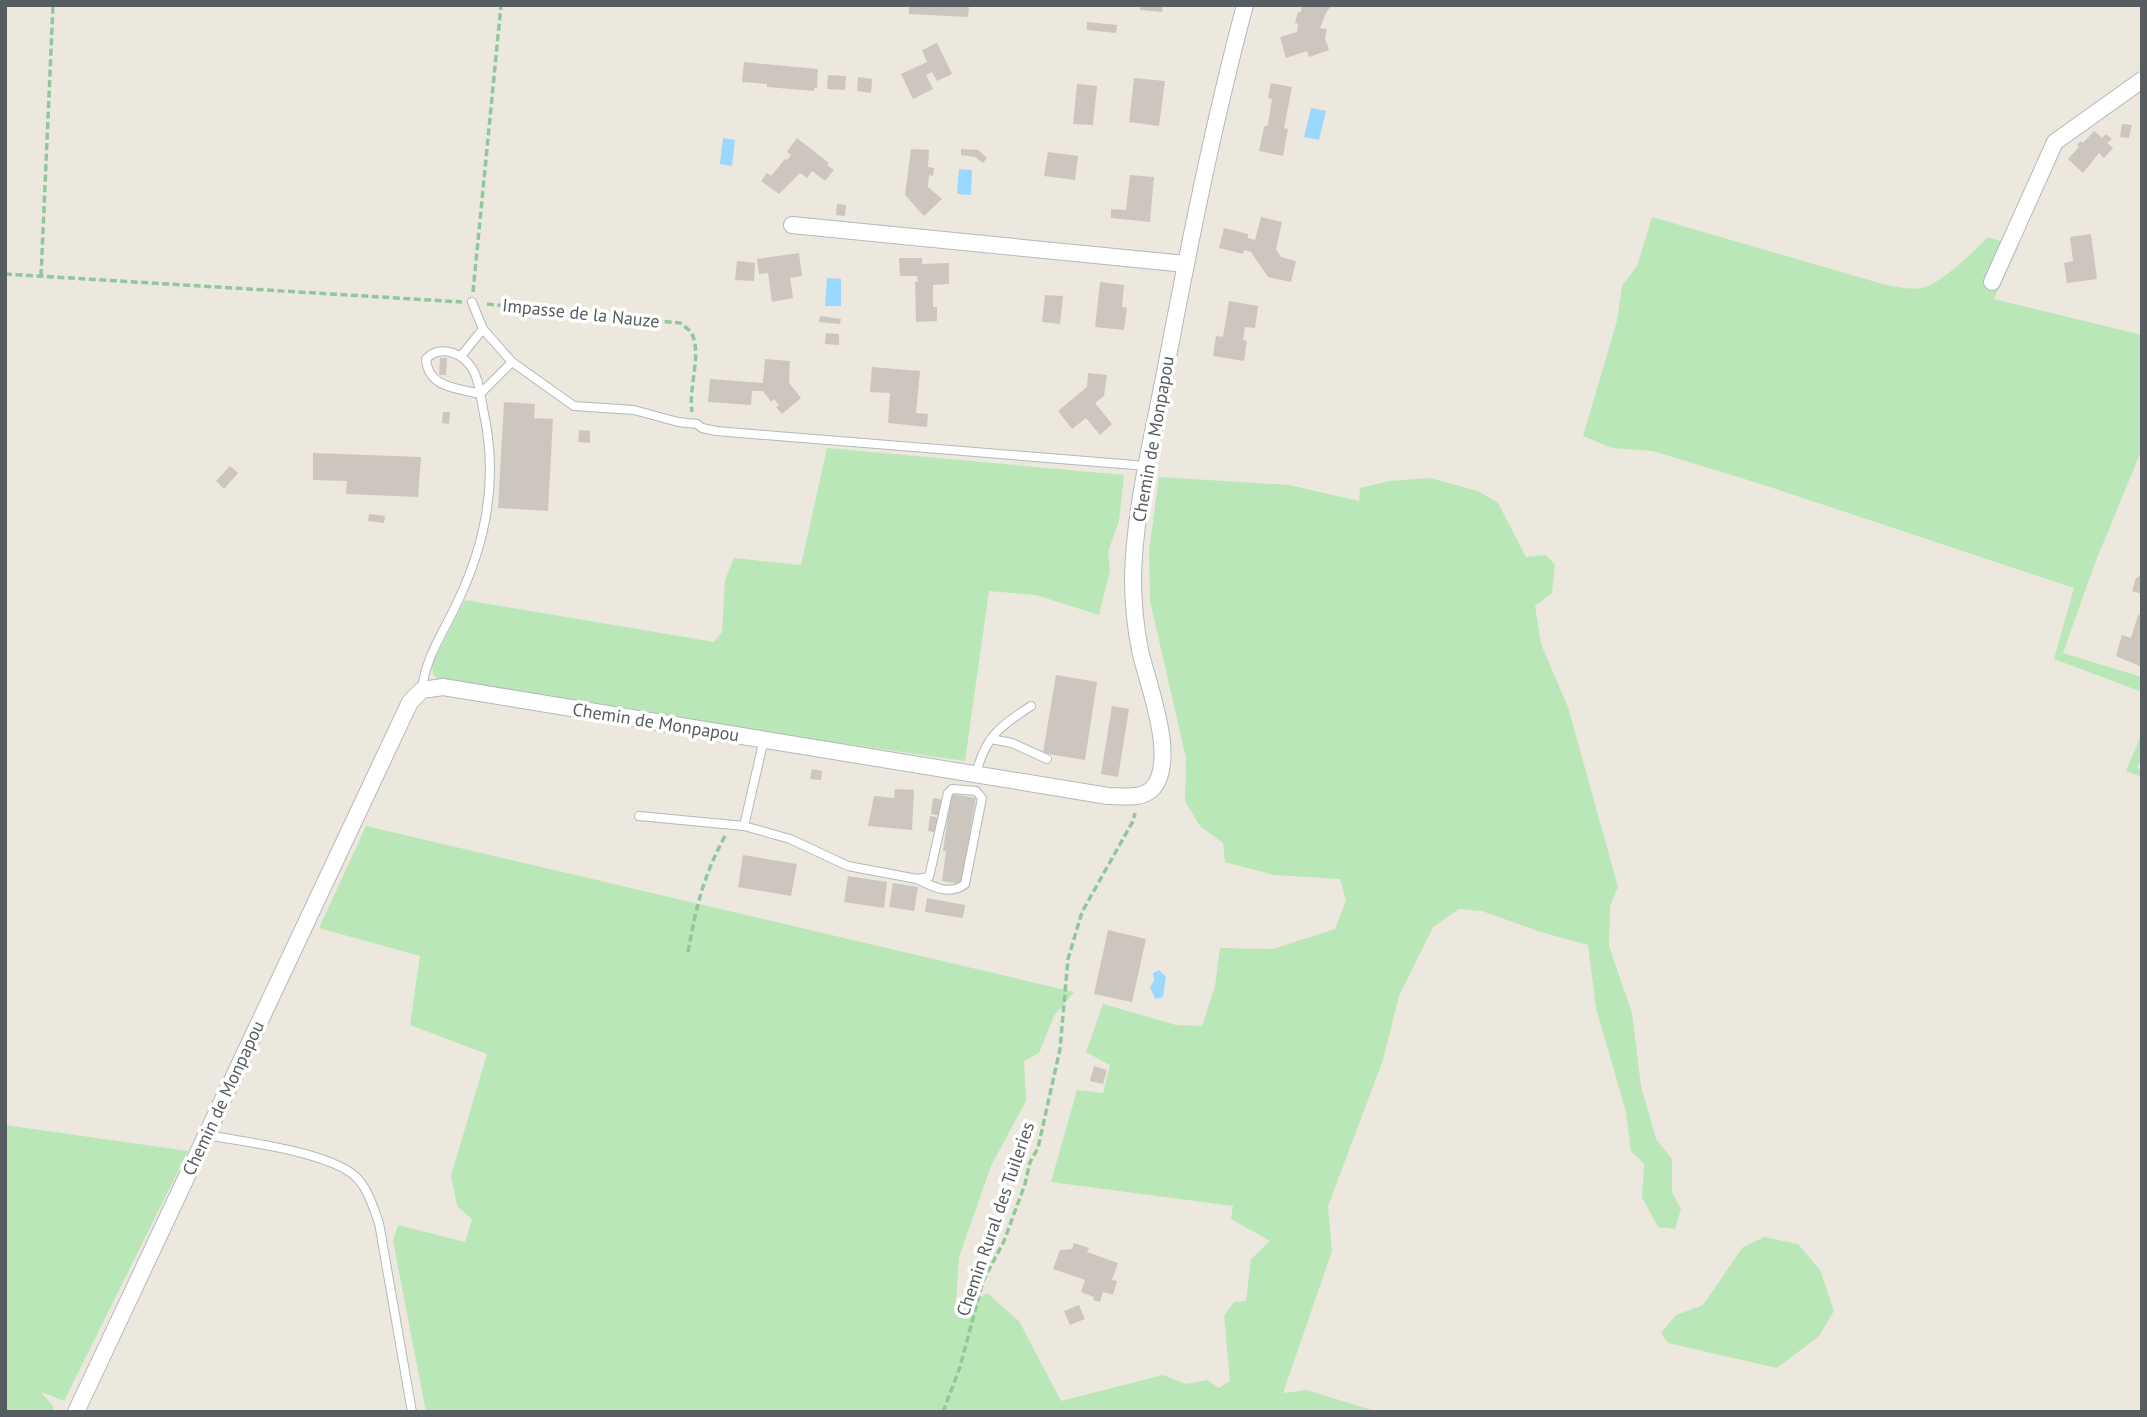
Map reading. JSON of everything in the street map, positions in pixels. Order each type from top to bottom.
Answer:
[{"type":"street","name":"Chemin de Monpapou","points":[[76,1412],[410,702],[422,690],[443,687],[1108,796],[1136,797],[1153,788],[1159,778],[1162,761],[1158,722],[1140,649],[1134,604],[1136,538],[1147,466],[1210,142],[1245,5]]},
{"type":"street","points":[[1992,282],[2055,142],[2142,80]]},
{"type":"street","points":[[792,225],[1186,264]]},
{"type":"lane","points":[[472,302],[482,329],[512,362],[574,406],[634,410],[678,422],[697,424],[716,432],[1147,466]]},
{"type":"lane","points":[[461,356],[482,329]]},
{"type":"lane","points":[[422,690],[428,661],[459,600],[483,536],[491,486],[488,433],[480,394],[471,366],[461,356],[443,351],[426,359],[427,369],[433,379],[442,385],[480,394]]},
{"type":"lane","points":[[480,394],[512,362]]},
{"type":"lane","points":[[976,774],[981,753],[1002,725],[1031,706]]},
{"type":"lane","points":[[744,826],[764,739]]},
{"type":"lane","points":[[991,739],[1012,743],[1047,759]]},
{"type":"lane","points":[[639,816],[744,826],[790,839],[848,866],[917,880],[939,889],[958,889],[965,884],[982,798],[976,791],[953,789],[948,793],[929,877],[917,880]]},
{"type":"lane","points":[[205,1135],[264,1144],[341,1166],[357,1178],[370,1197],[379,1223],[412,1412]]},
{"type":"path","points":[[41,276],[53,5]]},
{"type":"path","points":[[472,302],[501,5]]},
{"type":"path","name":"Impasse de la Nauze","points":[[5,274],[472,302],[680,323],[691,332],[696,350],[691,410],[697,424]]},
{"type":"path","name":"Chemin Rural des Tuileries","points":[[943,1412],[961,1367],[984,1281],[1003,1241],[1025,1184],[1030,1162],[1038,1148],[1060,1049],[1068,959],[1079,924],[1095,888],[1133,821],[1136,797]]},
{"type":"path","points":[[688,952],[696,904],[708,866],[731,825]]},
{"type":"green space","points":[[1652,217],[1886,285],[1911,289],[1925,287],[1941,278],[1988,237],[2018,247],[1994,299],[2142,335],[2142,449],[2095,563],[2063,653],[2142,677],[2142,692],[2054,659],[2074,588],[1764,485],[1653,451],[1612,448],[1583,436],[1617,321],[1622,286],[1637,266]]},
{"type":"green space","points":[[827,448],[1124,475],[1119,521],[1108,552],[1110,571],[1099,615],[1036,595],[989,591],[965,761],[782,735],[438,679],[433,674],[432,664],[465,600],[714,642],[722,632],[725,580],[734,558],[801,565]]},
{"type":"green space","points":[[1159,477],[1289,485],[1359,501],[1360,488],[1390,481],[1430,478],[1478,491],[1498,503],[1526,557],[1546,555],[1555,565],[1552,593],[1535,606],[1541,644],[1568,707],[1618,887],[1610,906],[1609,946],[1632,1013],[1641,1086],[1656,1139],[1672,1159],[1672,1192],[1681,1209],[1675,1229],[1658,1227],[1642,1197],[1644,1164],[1631,1151],[1626,1112],[1596,1008],[1588,945],[1482,911],[1459,909],[1433,927],[1399,996],[1383,1060],[1328,1206],[1332,1251],[1283,1393],[1307,1390],[1378,1412],[426,1412],[393,1241],[398,1225],[465,1242],[472,1219],[457,1206],[451,1176],[487,1054],[410,1025],[420,956],[319,928],[366,826],[1074,992],[1054,1016],[1039,1053],[1024,1061],[1026,1101],[991,1166],[959,1257],[955,1315],[987,1293],[1019,1321],[1061,1401],[1163,1375],[1186,1384],[1207,1380],[1219,1388],[1230,1381],[1224,1316],[1234,1302],[1246,1301],[1251,1259],[1270,1241],[1231,1219],[1233,1206],[1051,1182],[1077,1090],[1103,1093],[1110,1065],[1086,1052],[1103,1004],[1176,1025],[1202,1026],[1215,986],[1220,948],[1273,949],[1335,929],[1346,901],[1340,879],[1274,875],[1225,862],[1223,843],[1200,826],[1185,801],[1186,758],[1150,601],[1149,551]]},
{"type":"green space","points":[[2142,733],[2142,757],[2137,768],[2142,769],[2142,777],[2126,771]]},
{"type":"green space","points":[[5,1125],[188,1151],[64,1401],[41,1392],[53,1406],[53,1412],[5,1412]]},
{"type":"green space","points":[[1764,1237],[1798,1244],[1820,1270],[1834,1311],[1819,1336],[1777,1368],[1668,1343],[1661,1333],[1676,1315],[1703,1305],[1743,1247]]},
{"type":"water","points":[[1311,108],[1326,111],[1319,140],[1304,137]]},
{"type":"water","points":[[723,138],[735,140],[732,166],[720,164]]},
{"type":"water","points":[[959,169],[972,170],[971,195],[957,194]]},
{"type":"water","points":[[827,278],[841,279],[841,306],[825,306]]},
{"type":"water","points":[[1159,970],[1166,977],[1163,997],[1155,999],[1150,987],[1154,981],[1153,973]]},
{"type":"building","points":[[909,5],[969,5],[968,17],[909,14]]},
{"type":"building","points":[[1141,5],[1163,5],[1162,12],[1140,10]]},
{"type":"building","points":[[1302,5],[1331,6],[1320,28],[1327,29],[1325,38],[1329,50],[1309,57],[1307,51],[1286,58],[1280,37],[1297,32],[1298,24],[1295,23]]},
{"type":"building","points":[[1087,22],[1117,25],[1116,33],[1087,30]]},
{"type":"building","points":[[937,43],[952,74],[937,81],[932,72],[926,75],[933,89],[913,99],[901,74],[927,62],[922,50]]},
{"type":"building","points":[[744,62],[818,69],[817,88],[814,88],[814,91],[742,82]]},
{"type":"building","points":[[828,75],[846,76],[845,90],[827,89]]},
{"type":"building","points":[[858,77],[872,79],[871,93],[857,91]]},
{"type":"building","points":[[1134,78],[1165,81],[1159,126],[1129,122]]},
{"type":"building","points":[[1271,83],[1292,87],[1284,128],[1288,129],[1283,156],[1259,151],[1264,127],[1268,125],[1272,99],[1268,98]]},
{"type":"building","points":[[1077,84],[1097,86],[1093,125],[1073,124]]},
{"type":"building","points":[[2122,124],[2132,125],[2129,138],[2120,137]]},
{"type":"building","points":[[2094,131],[2102,138],[2106,134],[2112,139],[2107,143],[2113,148],[2104,158],[2099,153],[2083,173],[2068,159],[2079,147],[2077,145],[2081,141],[2083,143]]},
{"type":"building","points":[[797,138],[834,170],[825,181],[812,171],[807,178],[800,173],[779,194],[761,181],[767,173],[771,176],[785,159],[787,160],[791,155],[787,152]]},
{"type":"building","points":[[911,149],[929,150],[928,167],[934,168],[933,176],[929,175],[928,187],[942,199],[924,216],[905,195]]},
{"type":"building","points":[[961,149],[978,150],[987,158],[983,163],[975,157],[961,155]]},
{"type":"building","points":[[1048,152],[1078,156],[1075,180],[1044,176]]},
{"type":"building","points":[[1130,175],[1154,177],[1150,222],[1111,218],[1111,209],[1126,210]]},
{"type":"building","points":[[837,204],[846,205],[845,216],[836,215]]},
{"type":"building","points":[[1261,217],[1282,222],[1276,249],[1281,257],[1296,261],[1291,282],[1268,277],[1251,252],[1244,250],[1243,254],[1219,248],[1224,228],[1248,234],[1248,238],[1255,240]]},
{"type":"building","points":[[2091,234],[2097,279],[2067,283],[2064,263],[2073,261],[2070,237]]},
{"type":"building","points":[[799,253],[802,276],[790,278],[793,298],[772,302],[768,273],[759,274],[757,259]]},
{"type":"building","points":[[899,258],[922,258],[922,264],[949,263],[949,284],[933,285],[933,307],[937,307],[937,321],[916,322],[917,276],[900,276]]},
{"type":"building","points":[[737,261],[755,263],[754,281],[735,280]]},
{"type":"building","points":[[1100,282],[1124,285],[1122,307],[1127,308],[1124,330],[1095,327]]},
{"type":"building","points":[[1045,295],[1063,296],[1060,324],[1042,322]]},
{"type":"building","points":[[1229,301],[1258,306],[1255,328],[1245,327],[1243,340],[1247,341],[1244,361],[1213,356],[1216,336],[1223,337]]},
{"type":"building","points":[[820,316],[841,319],[840,324],[819,322]]},
{"type":"building","points":[[826,333],[839,334],[839,345],[825,344]]},
{"type":"building","points":[[440,358],[447,358],[446,375],[439,375]]},
{"type":"building","points":[[765,359],[790,361],[789,383],[801,398],[782,414],[776,407],[779,405],[774,399],[771,402],[763,391],[752,391],[751,405],[708,402],[710,379],[763,383]]},
{"type":"building","points":[[872,367],[920,371],[916,413],[928,414],[927,427],[888,423],[890,393],[870,392]]},
{"type":"building","points":[[1088,373],[1107,375],[1104,396],[1095,403],[1112,424],[1100,435],[1086,418],[1072,429],[1058,411],[1087,387]]},
{"type":"building","points":[[504,402],[535,404],[534,418],[553,419],[548,511],[498,508]]},
{"type":"building","points":[[443,412],[450,412],[449,424],[442,423]]},
{"type":"building","points":[[579,430],[590,431],[590,443],[578,442]]},
{"type":"building","points":[[313,453],[421,457],[418,497],[346,494],[347,481],[313,480]]},
{"type":"building","points":[[230,466],[238,473],[224,489],[216,481]]},
{"type":"building","points":[[369,514],[385,516],[384,523],[368,521]]},
{"type":"building","points":[[2142,575],[2142,594],[2132,591],[2136,578]]},
{"type":"building","points":[[2138,615],[2142,616],[2142,667],[2116,656],[2122,635],[2131,638]]},
{"type":"building","points":[[1056,675],[1097,682],[1085,760],[1043,753]]},
{"type":"building","points":[[1112,706],[1129,709],[1118,777],[1101,774]]},
{"type":"building","points":[[812,769],[822,771],[821,780],[810,779]]},
{"type":"building","points":[[895,789],[914,790],[912,830],[868,826],[874,796],[894,798]]},
{"type":"building","points":[[951,794],[976,798],[961,884],[942,881]]},
{"type":"building","points":[[933,798],[944,800],[941,816],[931,814]]},
{"type":"building","points":[[930,816],[941,818],[938,833],[928,831]]},
{"type":"building","points":[[743,855],[797,864],[791,896],[738,887]]},
{"type":"building","points":[[848,876],[887,882],[884,908],[844,902]]},
{"type":"building","points":[[893,883],[918,887],[914,911],[889,907]]},
{"type":"building","points":[[927,898],[965,905],[963,918],[925,912]]},
{"type":"building","points":[[1108,930],[1146,939],[1132,1002],[1094,994]]},
{"type":"building","points":[[1094,1066],[1107,1070],[1103,1084],[1090,1081]]},
{"type":"building","points":[[1074,1243],[1089,1248],[1087,1252],[1118,1263],[1112,1280],[1117,1281],[1113,1295],[1103,1292],[1100,1302],[1093,1300],[1094,1297],[1081,1292],[1085,1280],[1053,1269],[1060,1250],[1072,1249]]},
{"type":"building","points":[[1079,1305],[1085,1319],[1070,1325],[1064,1311]]}]
